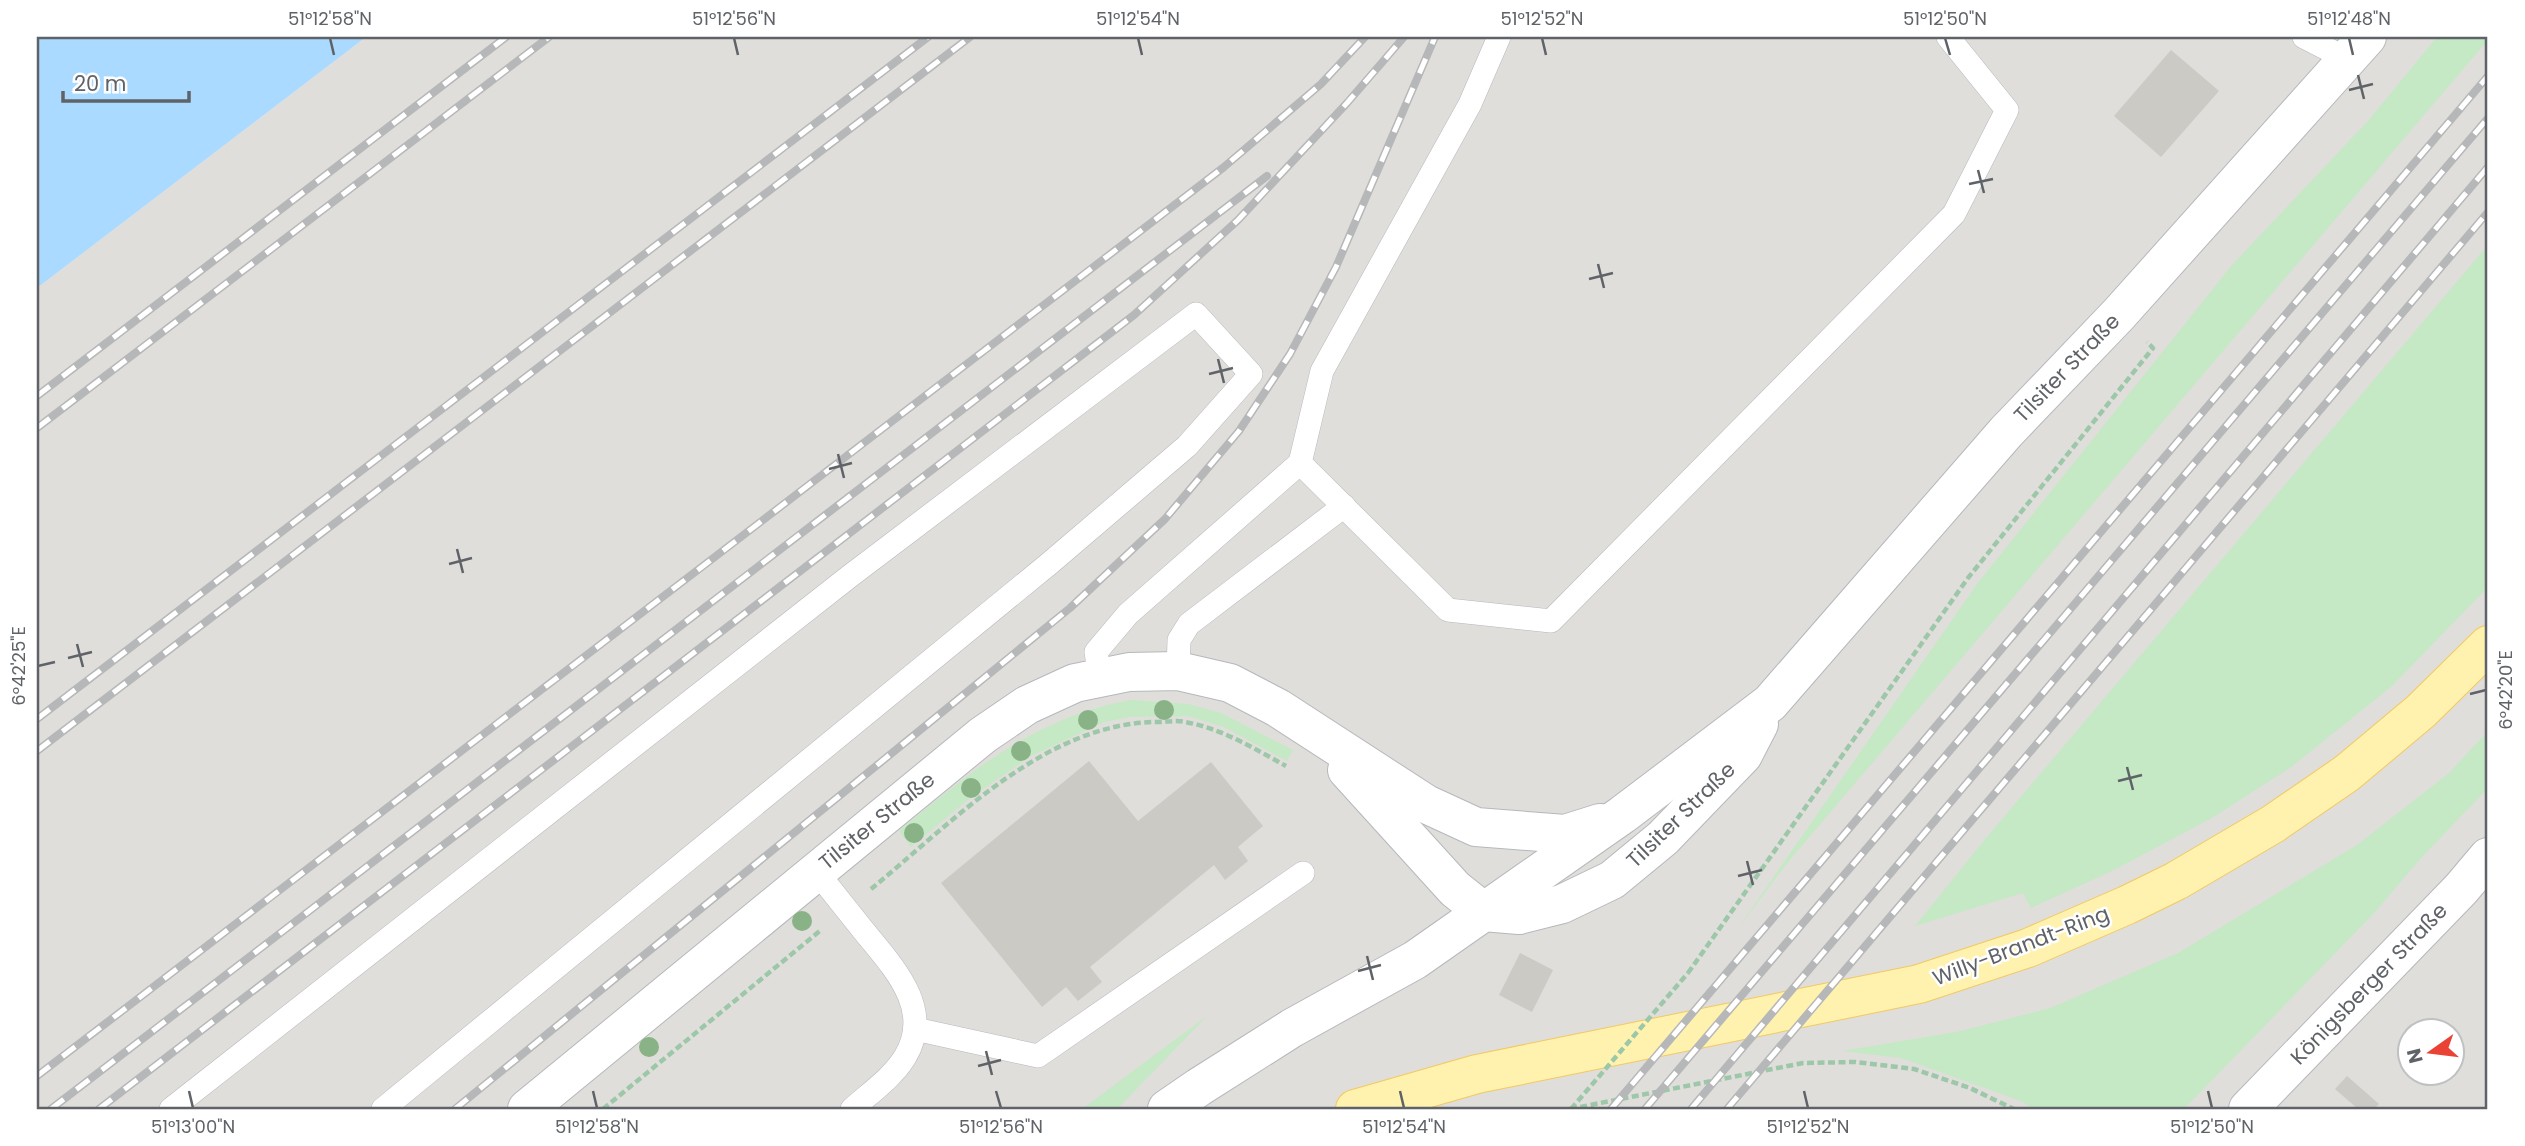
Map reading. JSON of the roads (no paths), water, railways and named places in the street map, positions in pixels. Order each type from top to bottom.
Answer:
[{"type":"main road","name":"Willy-Brandt-Ring","points":[[1355,1109],[1477,1074],[1919,984],[2028,948],[2176,881],[2273,824],[2347,774],[2421,711],[2488,645]]},
{"type":"street","name":"Tilsiter Straße","points":[[1167,1109],[1292,1028],[1415,960],[1622,816],[1770,703],[2006,432],[2119,314],[2357,48]]},
{"type":"street","name":"Tilsiter Straße","points":[[527,1109],[983,735],[1027,705],[1074,682],[1129,672],[1178,671],[1230,683],[1278,708],[1426,804],[1475,827],[1565,834],[1622,816]]},
{"type":"street","name":"Tilsiter Straße","points":[[1278,708],[1356,778],[1455,889],[1484,912],[1519,915],[1562,904],[1612,880],[1663,838],[1743,755],[1770,703]]},
{"type":"street","name":"Königsberger Straße","points":[[2248,1109],[2461,889],[2488,857]]},
{"type":"lane","points":[[1100,678],[1096,652],[1128,614],[1300,463],[1322,371],[1470,104],[1499,37]]},
{"type":"lane","points":[[1300,463],[1448,610],[1551,621],[1954,214],[2007,110],[1948,37]]},
{"type":"lane","points":[[2304,37],[2357,48]]},
{"type":"lane","points":[[171,1109],[839,584],[1196,314],[1251,374],[1187,446],[1029,581],[383,1109]]},
{"type":"lane","points":[[1178,671],[1179,640],[1189,624],[1344,506]]},
{"type":"lane","points":[[816,871],[903,980],[912,1003],[915,1030],[907,1054],[895,1072],[852,1109]]},
{"type":"lane","points":[[915,1030],[1038,1056],[1303,873]]},
{"type":"water","points":[[37,37],[366,37],[37,288]]},
{"type":"railway","points":[[37,396],[506,37]]},
{"type":"railway","points":[[37,428],[549,37]]},
{"type":"railway","points":[[37,719],[928,37]]},
{"type":"railway","points":[[37,751],[970,37]]},
{"type":"railway","points":[[37,1076],[1224,167],[1321,84],[1365,37]]},
{"type":"railway","points":[[99,1109],[1134,315],[1238,220],[1347,103],[1404,37]]},
{"type":"railway","points":[[455,1109],[1070,608],[1165,519],[1239,431],[1290,354],[1336,267],[1435,37]]},
{"type":"railway","points":[[1611,1109],[2488,76]]},
{"type":"railway","points":[[1645,1109],[2488,118]]},
{"type":"railway","points":[[1691,1109],[2488,167]]},
{"type":"railway","points":[[51,1109],[1267,176]]},
{"type":"railway","points":[[1727,1109],[2488,212]]}]
